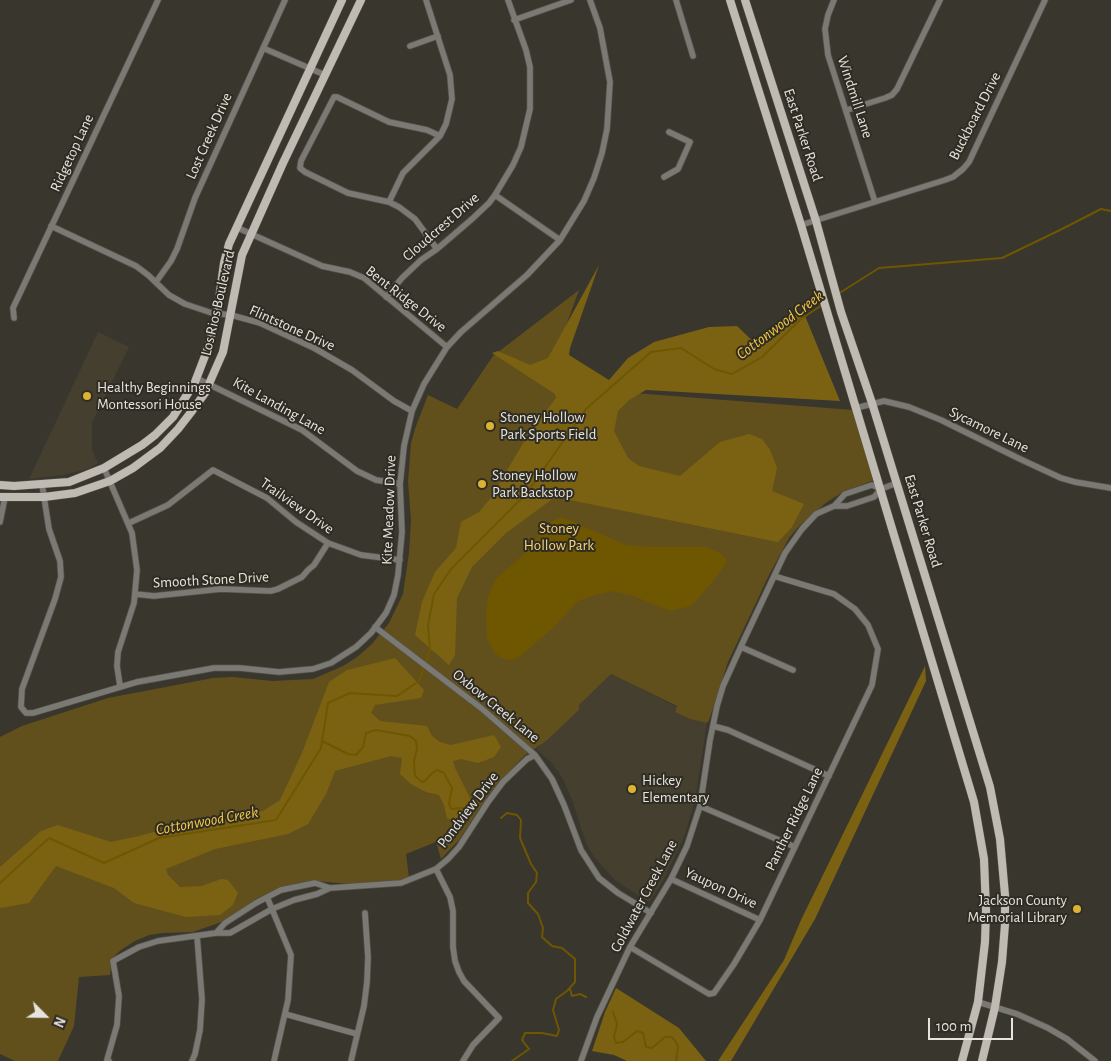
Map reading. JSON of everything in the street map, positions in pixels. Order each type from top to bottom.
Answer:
[{"type":"main road","name":"Los Rios Boulevard","points":[[0,485],[14,486],[69,482],[104,468],[142,445],[155,435],[172,417],[196,378],[208,348],[217,314],[224,263],[229,244],[342,0]]},
{"type":"main road","name":"Los Rios Boulevard","points":[[2,497],[44,497],[75,493],[110,480],[132,468],[166,441],[192,411],[210,383],[223,352],[242,255],[325,75],[362,0]]},
{"type":"main road","name":"East Parker Road","points":[[730,0],[801,226],[971,788],[984,859],[986,933],[978,1002],[962,1061]]},
{"type":"main road","name":"East Parker Road","points":[[745,0],[816,221],[841,312],[872,403],[990,787],[1000,839],[1005,894],[1005,924],[1002,962],[995,1007],[982,1061]]},
{"type":"main road","points":[[755,80],[770,77]]},
{"type":"street","name":"Ridgetop Lane","points":[[14,318],[12,308],[158,0]]},
{"type":"street","name":"Lost Creek Drive","points":[[156,282],[172,261],[195,198],[285,0]]},
{"type":"street","points":[[388,202],[403,173],[440,136],[450,110],[452,88],[445,55],[426,0]]},
{"type":"street","name":"Cloudcrest Drive","points":[[386,297],[421,260],[472,219],[496,195],[521,147],[530,109],[530,67],[526,50],[508,0]]},
{"type":"street","points":[[514,20],[571,0]]},
{"type":"street","name":"Kite Meadow Drive","points":[[44,497],[49,529],[60,561],[61,577],[22,689],[21,707],[26,713],[33,713],[120,686],[214,668],[279,672],[313,669],[331,663],[350,652],[367,638],[386,613],[394,595],[400,560],[403,521],[400,484],[404,446],[412,411],[424,384],[448,347],[477,318],[528,275],[560,240],[584,201],[602,153],[610,82],[600,28],[590,0]]},
{"type":"street","points":[[676,0],[693,56]]},
{"type":"street","name":"Windmill Lane","points":[[834,0],[825,29],[828,55],[875,202]]},
{"type":"street","points":[[847,110],[892,95],[897,89],[940,0]]},
{"type":"street","name":"Buckboard Drive","points":[[801,226],[946,180],[963,169],[969,162],[1045,0]]},
{"type":"street","points":[[410,46],[438,36]]},
{"type":"street","points":[[263,48],[325,75]]},
{"type":"street","points":[[438,248],[415,219],[399,207],[388,202],[348,193],[300,168],[301,161],[334,97],[389,122],[427,130],[440,136]]},
{"type":"street","points":[[664,177],[678,169],[690,142],[669,132]]},
{"type":"street","points":[[496,195],[560,240]]},
{"type":"street","name":"Flintstone Drive","points":[[51,226],[136,266],[170,295],[185,304],[200,310],[231,315],[260,323],[314,348],[352,370],[394,401],[412,411]]},
{"type":"street","name":"Bent Ridge Drive","points":[[238,228],[322,266],[350,272],[364,278],[448,347]]},
{"type":"street","name":"Kite Landing Lane","points":[[196,378],[210,383],[302,430],[361,474],[376,480],[400,484]]},
{"type":"street","name":"Sycamore Lane","points":[[856,408],[886,401],[909,407],[1061,478],[1111,488]]},
{"type":"street","points":[[104,468],[129,523],[137,564],[135,594],[130,618],[118,652],[117,666],[120,686]]},
{"type":"street","name":"Trailview Drive","points":[[129,523],[168,505],[213,470],[267,498],[296,522],[328,543],[361,555],[400,560]]},
{"type":"street","points":[[42,484],[44,497]]},
{"type":"street","name":"Coldwater Creek Lane","points":[[834,506],[847,506],[874,496],[881,489],[897,484]]},
{"type":"street","name":"Coldwater Creek Lane","points":[[581,1061],[597,1018],[630,947],[671,879],[686,846],[700,806],[713,726],[723,686],[785,554],[802,529],[816,514],[834,506],[845,494],[872,485],[881,489]]},
{"type":"street","points":[[0,522],[2,497]]},
{"type":"street","name":"Smooth Stone Drive","points":[[135,594],[154,596],[221,589],[266,591],[278,589],[302,577],[314,565],[328,543]]},
{"type":"street","name":"Panther Ridge Lane","points":[[630,947],[709,994],[714,993],[760,920],[872,685],[878,649],[868,625],[854,609],[834,594],[774,576]]},
{"type":"street","name":"Oxbow Creek Lane","points":[[375,627],[481,708],[535,755],[552,778],[581,850],[599,878],[618,893],[651,913]]},
{"type":"street","points":[[741,647],[793,670]]},
{"type":"street","points":[[713,726],[728,730],[829,776]]},
{"type":"street","name":"Pondview Drive","points":[[108,1060],[117,1025],[119,996],[113,961],[139,947],[158,941],[216,933],[230,933],[272,909],[330,888],[401,884],[436,869],[459,846],[503,782],[527,759],[535,755]]},
{"type":"street","points":[[700,806],[795,847]]},
{"type":"street","points":[[436,869],[450,897],[453,911],[453,946],[459,972],[464,981],[499,1018],[474,1045],[463,1061]]},
{"type":"street","name":"Yaupon Drive","points":[[671,879],[760,920]]},
{"type":"street","name":"Pondview Drive","points":[[216,933],[225,923],[281,890],[315,883],[330,888]]},
{"type":"street","points":[[267,897],[291,955],[288,1000],[274,1061]]},
{"type":"street","points":[[351,1061],[364,1006],[367,982],[368,957],[365,913]]},
{"type":"street","points":[[192,1061],[200,1030],[202,999],[197,936]]},
{"type":"street","points":[[978,1002],[1017,1014],[1054,1032],[1096,1061]]},
{"type":"street","points":[[285,1014],[357,1034]]},
{"type":"shaded area","points":[[599,265],[569,355],[609,380],[628,358],[654,342],[709,327],[737,326],[760,348],[788,318],[803,311],[840,401],[646,390],[629,400],[618,411],[614,431],[628,458],[639,466],[680,476],[720,442],[749,434],[762,439],[770,450],[777,468],[772,491],[804,504],[792,527],[778,542],[555,497],[506,533],[472,567],[457,598],[455,655],[449,665],[415,635],[422,602],[435,572],[456,548],[461,522],[479,512],[490,499],[528,435],[556,398],[555,394],[492,353],[498,351],[530,365],[548,358]]},
{"type":"shaded area","name":"Healthy Beginnings Montessori House","points":[[98,332],[129,347],[92,423],[92,450],[98,463],[88,469],[63,475],[29,479]]},
{"type":"shaded area","points":[[562,517],[626,545],[706,547],[722,554],[727,561],[694,603],[687,607],[670,611],[631,595],[611,591],[595,595],[578,601],[554,627],[519,657],[512,660],[503,659],[496,654],[487,639],[486,614],[488,596],[496,579],[523,555],[546,526]]},
{"type":"shaded area","points":[[395,658],[424,690],[421,698],[375,705],[371,713],[380,721],[427,726],[432,736],[440,742],[451,745],[494,735],[501,747],[494,757],[478,763],[461,759],[453,761],[471,800],[466,813],[454,821],[447,818],[439,795],[426,792],[411,784],[400,774],[402,758],[391,756],[335,771],[326,794],[308,824],[288,834],[215,849],[166,869],[168,875],[180,887],[202,886],[221,879],[228,880],[238,893],[233,905],[220,915],[186,917],[134,903],[114,888],[56,866],[29,903],[0,908],[0,867],[41,831],[58,825],[111,842],[206,818],[263,811],[280,800],[302,753],[329,682],[347,670]]},
{"type":"shaded area","points":[[925,666],[926,681],[815,919],[731,1061],[718,1061],[784,960],[801,920]]},
{"type":"shaded area","name":"Hickey Elementary","points":[[611,674],[677,707],[675,711],[690,719],[707,723],[695,801],[684,837],[663,881],[648,902],[615,880],[594,857],[586,843],[563,779],[552,763],[536,749],[579,710],[579,705]]},
{"type":"shaded area","points":[[616,988],[679,1028],[706,1061],[627,1061],[614,1055],[592,1051],[605,1012]]},
{"type":"green space","name":"Stoney Hollow Park","points":[[579,290],[544,386],[853,410],[874,480],[843,492],[827,502],[799,526],[789,538],[769,575],[728,662],[707,723],[690,719],[675,712],[677,706],[611,674],[579,705],[579,710],[546,741],[524,756],[504,777],[488,796],[459,840],[441,859],[436,842],[406,854],[409,878],[373,886],[316,881],[297,883],[277,889],[256,899],[224,921],[193,932],[149,935],[135,941],[112,958],[110,975],[79,977],[74,1026],[58,1061],[15,1061],[0,1054],[0,737],[22,726],[108,698],[213,678],[233,677],[272,681],[313,679],[343,666],[357,657],[372,644],[389,623],[403,594],[409,553],[411,520],[408,482],[411,443],[428,395],[457,409],[493,356]]},
{"type":"waterway","name":"Cottonwood Creek","points":[[838,294],[879,268],[1002,258],[1101,209],[1111,211]]},
{"type":"waterway","name":"Cottonwood Creek","points":[[0,883],[49,838],[104,863],[159,838],[276,820],[321,748],[328,703],[350,693],[397,696],[419,681],[430,650],[428,625],[434,594],[451,569],[526,494],[586,409],[651,352],[681,348],[714,369],[732,374],[762,357],[801,319],[822,305]]},
{"type":"waterway","points":[[322,741],[348,754],[356,755],[363,747],[366,733],[376,730],[410,736],[416,741],[415,776],[422,782],[437,770],[444,773],[452,788],[449,803],[451,809],[463,808]]},
{"type":"waterway","points":[[501,818],[507,813],[517,815],[521,820],[520,838],[537,873],[536,882],[528,893],[528,903],[538,914],[543,928],[542,937],[552,946],[562,948],[575,959],[575,982],[556,999],[553,1010],[559,1030],[557,1036],[542,1033],[525,1033],[522,1040],[529,1049],[512,1061]]},
{"type":"waterway","points":[[570,989],[572,996],[580,994],[586,997]]},
{"type":"waterway","points":[[613,1012],[617,1024],[614,1037],[616,1043],[623,1042],[637,1031],[643,1033],[646,1047],[652,1048],[665,1037],[672,1037],[678,1047],[676,1061]]},
{"type":"place","name":"Healthy Beginnings Montessori House","points":[[87,396]]},
{"type":"place","name":"Stoney Hollow Park Sports Field","points":[[490,426]]},
{"type":"place","name":"Stoney Hollow Park Backstop","points":[[482,484]]},
{"type":"place","name":"Hickey Elementary","points":[[632,789]]},
{"type":"place","name":"Jackson County Memorial Library","points":[[1077,909]]}]
